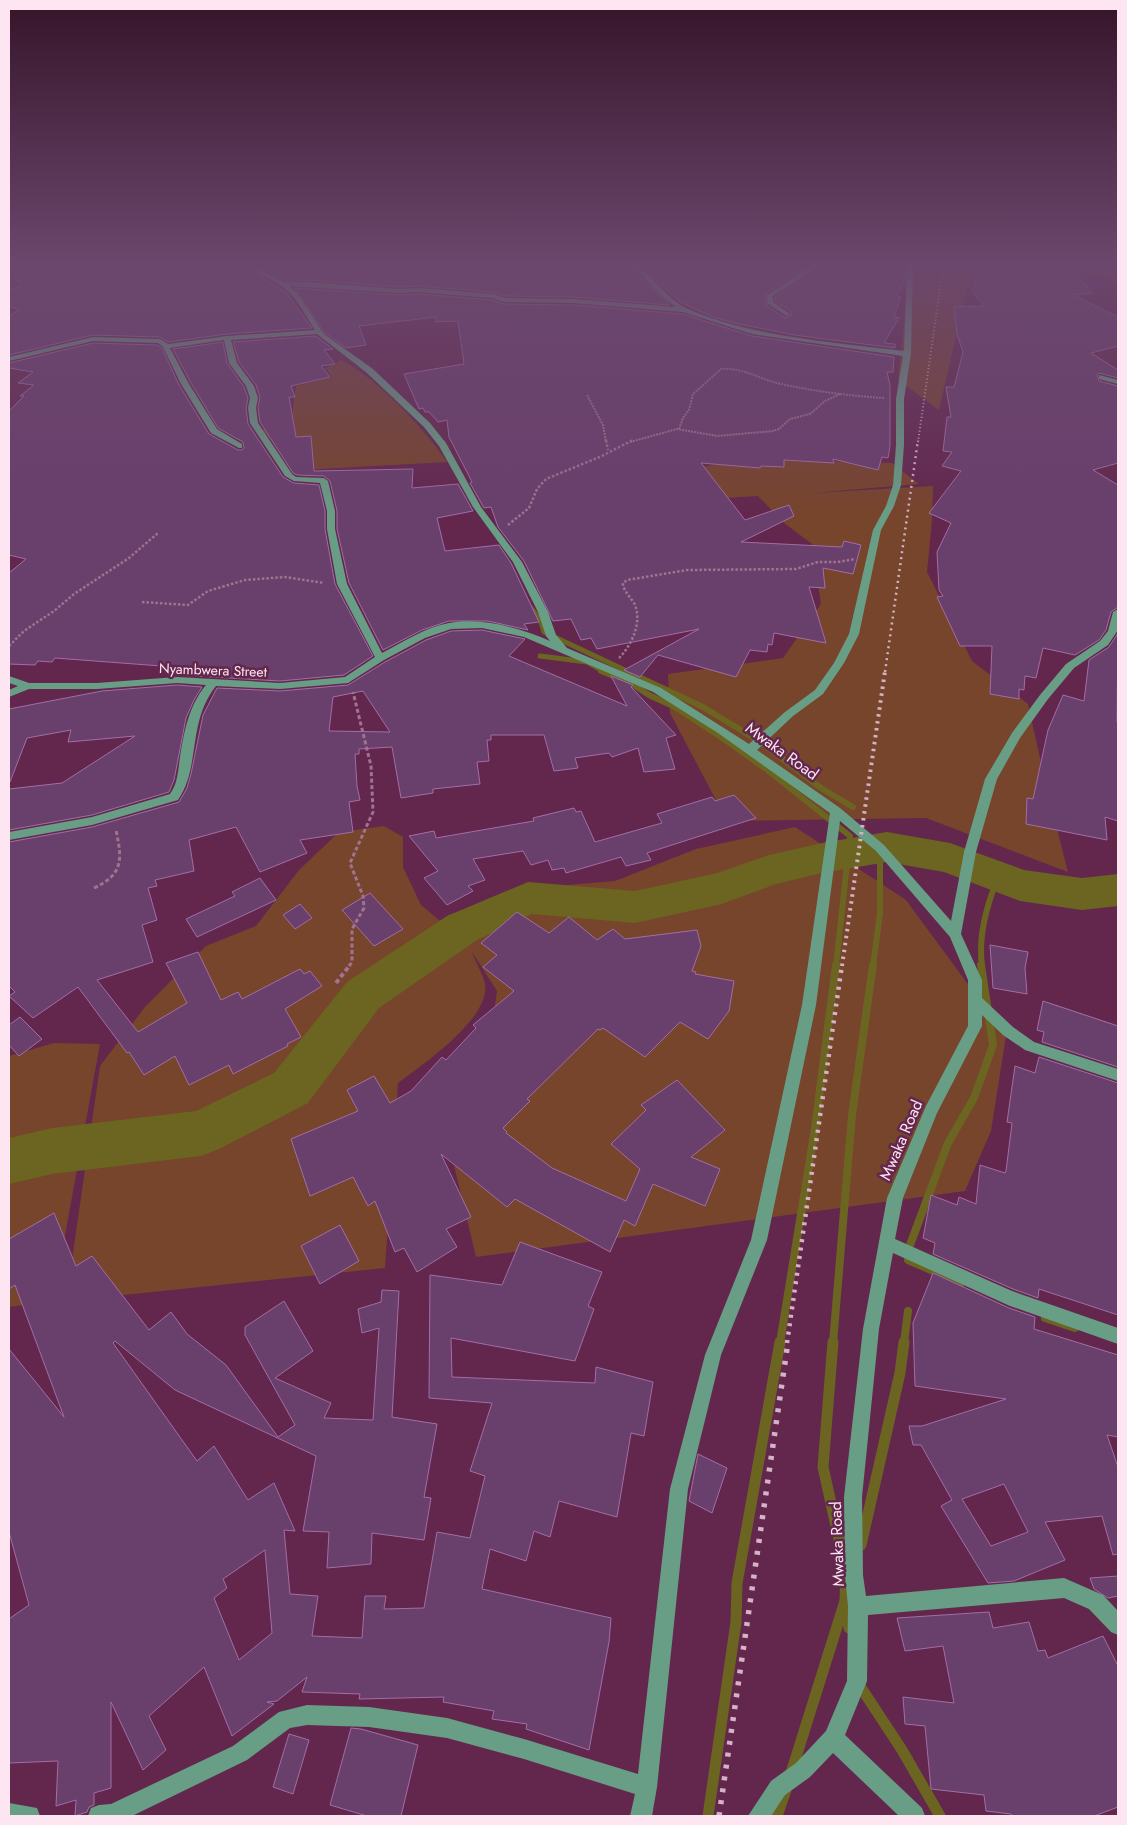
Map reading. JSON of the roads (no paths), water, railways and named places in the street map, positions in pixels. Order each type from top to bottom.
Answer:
[{"type":"street","points":[[9,359],[63,346]]},
{"type":"street","points":[[166,346],[185,384],[214,431],[239,446]]},
{"type":"street","points":[[229,346],[233,363],[250,386],[254,398],[252,408],[254,424],[289,476],[294,480],[324,481],[329,500],[331,528],[342,584],[380,658]]},
{"type":"street","points":[[335,346],[370,371],[427,426],[443,445],[477,507],[518,562],[543,612],[551,636],[565,652]]},
{"type":"street","points":[[851,346],[908,354]]},
{"type":"street","points":[[750,750],[789,714],[819,692],[839,663],[854,634],[870,555],[878,530],[890,506],[897,485],[900,445],[900,399],[908,346]]},
{"type":"street","points":[[1102,377],[1118,382]]},
{"type":"street","points":[[955,934],[970,852],[991,779],[1016,736],[1044,697],[1070,666],[1104,643],[1113,631],[1118,612]]},
{"type":"street","name":"Mwaka Road","points":[[380,658],[422,636],[450,626],[482,626],[527,635],[657,690],[722,730],[836,812],[880,848],[955,934],[975,980],[975,1026],[931,1111],[895,1198],[871,1329],[852,1497],[854,1575],[858,1606],[857,1681],[833,1738]]},
{"type":"street","name":"Nyambwera Street","points":[[9,694],[28,686],[97,686],[176,680],[280,686],[348,680],[380,658]]},
{"type":"street","points":[[9,679],[28,686]]},
{"type":"street","points":[[9,836],[92,821],[169,800],[179,792],[193,723],[204,692],[213,683]]},
{"type":"street","points":[[641,1816],[647,1788],[679,1489],[713,1355],[759,1240],[809,1005],[836,812]]},
{"type":"street","points":[[975,1000],[1008,1031],[1030,1046],[1118,1075]]},
{"type":"street","points":[[887,1243],[1010,1298],[1118,1336]]},
{"type":"street","points":[[858,1606],[1064,1588],[1096,1602],[1118,1625]]},
{"type":"street","points":[[99,1816],[112,1815],[240,1753],[286,1719],[308,1715],[369,1718],[447,1728],[524,1749],[647,1788]]},
{"type":"street","points":[[759,1816],[778,1788],[803,1770],[833,1738],[914,1816]]},
{"type":"street","points":[[9,1813],[29,1816]]},
{"type":"waterway","points":[[530,607],[540,619],[544,632],[629,672]]},
{"type":"waterway","points":[[540,656],[587,662],[605,672]]},
{"type":"waterway","points":[[601,671],[629,682],[649,695],[675,707],[724,739],[766,769],[850,836],[836,966]]},
{"type":"waterway","points":[[626,671],[703,707],[759,741],[821,788],[853,807]]},
{"type":"waterway","points":[[9,1161],[52,1151],[201,1133],[291,1088],[363,995],[462,928],[528,898],[635,907],[722,888],[769,870],[822,858],[887,847],[950,858],[1020,885],[1082,894],[1118,890]]},
{"type":"waterway","points":[[873,966],[880,913],[880,848]]},
{"type":"waterway","points":[[982,966],[981,943],[984,920],[998,877]]},
{"type":"waterway","points":[[780,1343],[815,1128],[836,965]]},
{"type":"waterway","points":[[833,1343],[852,1115],[873,965]]},
{"type":"waterway","points":[[910,1245],[948,1143],[974,1098],[993,1045],[981,965]]},
{"type":"waterway","points":[[908,1260],[961,1283]]},
{"type":"waterway","points":[[904,1343],[908,1311]]},
{"type":"waterway","points":[[1045,1318],[1075,1328]]},
{"type":"waterway","points":[[708,1816],[736,1622],[737,1583],[780,1342]]},
{"type":"waterway","points":[[791,1773],[845,1601],[846,1571],[823,1467],[833,1342]]},
{"type":"waterway","points":[[861,1545],[900,1373],[904,1342]]},
{"type":"waterway","points":[[845,1604],[849,1628]]},
{"type":"waterway","points":[[858,1683],[902,1750],[940,1816]]},
{"type":"waterway","points":[[777,1816],[786,1790]]},
{"type":"railway","points":[[918,442],[932,346]]},
{"type":"railway","points":[[885,672],[918,440]]},
{"type":"railway","points":[[842,966],[885,671]]},
{"type":"railway","points":[[787,1343],[842,965]]},
{"type":"railway","points":[[719,1816],[788,1342]]}]
